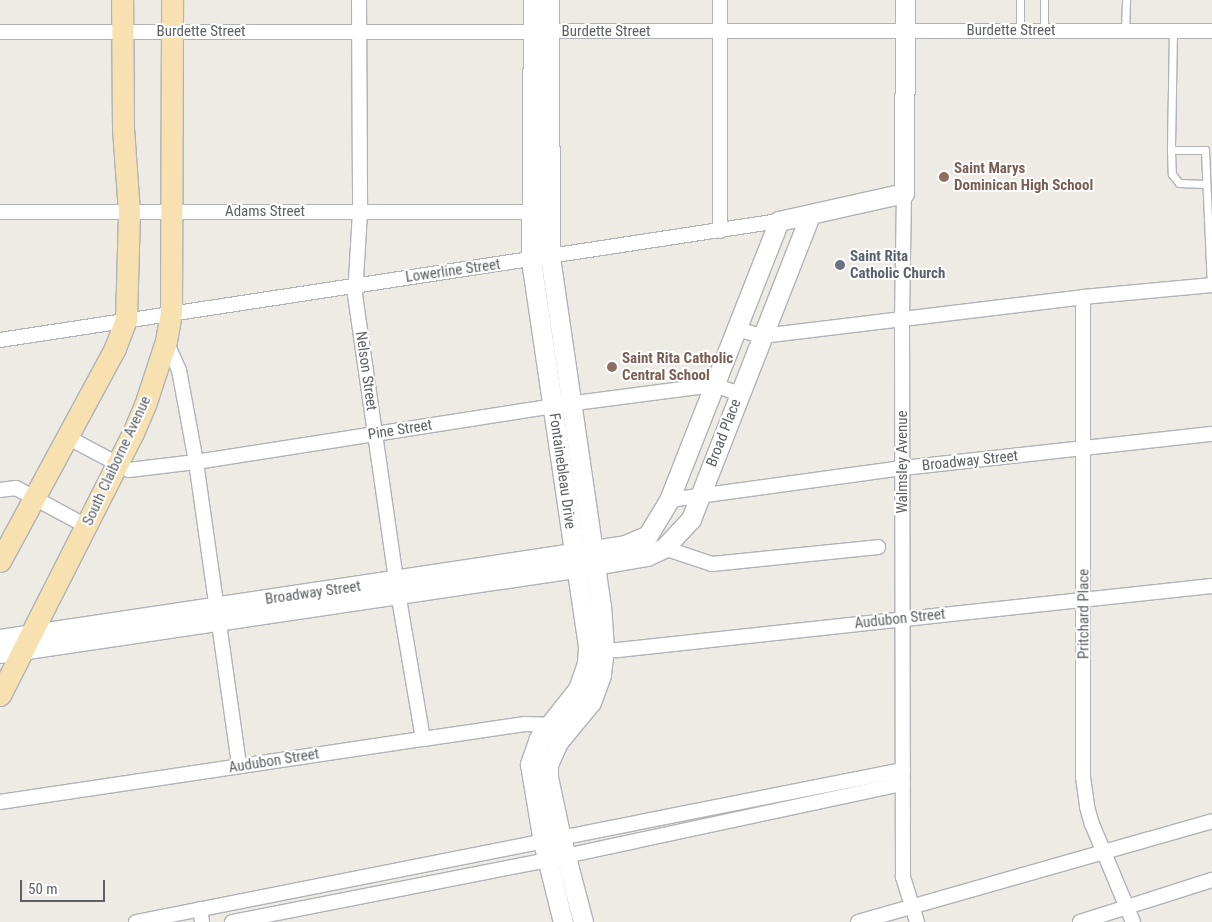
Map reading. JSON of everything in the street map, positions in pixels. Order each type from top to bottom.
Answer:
[{"type":"main road","points":[[0,561],[115,348],[126,320],[129,212],[123,128],[122,0]]},
{"type":"main road","name":"South Claiborne Avenue","points":[[0,695],[146,404],[166,341],[171,312],[172,0]]},
{"type":"street","name":"Nelson Street","points":[[359,0],[360,212],[355,295],[397,587],[423,738]]},
{"type":"street","name":"Fontainebleau Drive","points":[[533,0],[541,32],[550,257],[575,561],[601,675],[591,702],[558,742],[548,764],[554,849],[563,922]]},
{"type":"street","name":"Fontainebleau Drive","points":[[549,0],[541,32],[531,212],[531,260],[594,558],[596,649],[587,663],[578,689],[548,725],[534,748],[530,764],[554,849],[583,922]]},
{"type":"street","points":[[720,0],[720,231]]},
{"type":"street","name":"Walmsley Avenue","points":[[905,0],[902,318],[904,877],[917,922]]},
{"type":"street","name":"Burdette Street","points":[[0,32],[1212,31]]},
{"type":"street","name":"Lowerline Street","points":[[0,340],[171,312],[779,222],[904,193]]},
{"type":"street","name":"Adams Street","points":[[0,212],[531,212]]},
{"type":"street","name":"Broad Place","points":[[594,558],[647,556],[664,548],[691,519],[810,216]]},
{"type":"street","name":"Broad Place","points":[[625,545],[648,536],[669,500],[779,222]]},
{"type":"street","points":[[736,329],[762,336],[1083,297],[1211,285]]},
{"type":"street","name":"Pritchard Place","points":[[1083,297],[1083,777],[1087,807],[1103,853],[1133,922]]},
{"type":"street","points":[[166,341],[179,370],[196,462],[239,766]]},
{"type":"street","name":"Pine Street","points":[[67,437],[129,470],[196,462],[561,405],[714,385],[740,394]]},
{"type":"street","name":"Broadway Street","points":[[669,500],[700,494],[903,468],[1083,450],[1212,434]]},
{"type":"street","points":[[0,490],[16,488],[34,496],[86,526]]},
{"type":"street","name":"Broadway Street","points":[[0,653],[27,642],[594,558],[625,545]]},
{"type":"street","points":[[664,548],[712,564],[878,547]]},
{"type":"street","name":"Audubon Street","points":[[596,649],[628,649],[1212,586]]},
{"type":"street","name":"Broadway Street","points":[[0,639],[27,642]]},
{"type":"street","name":"Audubon Street","points":[[0,802],[423,738],[525,724],[548,725]]},
{"type":"street","points":[[232,922],[375,894],[724,806],[903,770]]},
{"type":"street","points":[[867,777],[870,791]]},
{"type":"street","points":[[136,922],[201,916],[370,876],[728,821],[903,784]]},
{"type":"street","points":[[724,806],[728,821]]},
{"type":"street","points":[[858,922],[1212,821]]},
{"type":"street","points":[[370,876],[375,894]]},
{"type":"street","points":[[1080,922],[1212,880]]},
{"type":"lane","points":[[1020,0],[1020,31]]},
{"type":"lane","points":[[1044,0],[1044,31]]},
{"type":"lane","points":[[1125,31],[1126,0]]},
{"type":"lane","points":[[1173,31],[1172,174],[1179,183],[1205,184]]},
{"type":"lane","points":[[1171,150],[1208,150],[1205,184],[1211,285]]},
{"type":"place","name":"Saint Marys Dominican High School","points":[[944,177]]},
{"type":"place","name":"Saint Rita Catholic Church","points":[[840,265]]},
{"type":"place","name":"Saint Rita Catholic Central School","points":[[612,367]]}]
